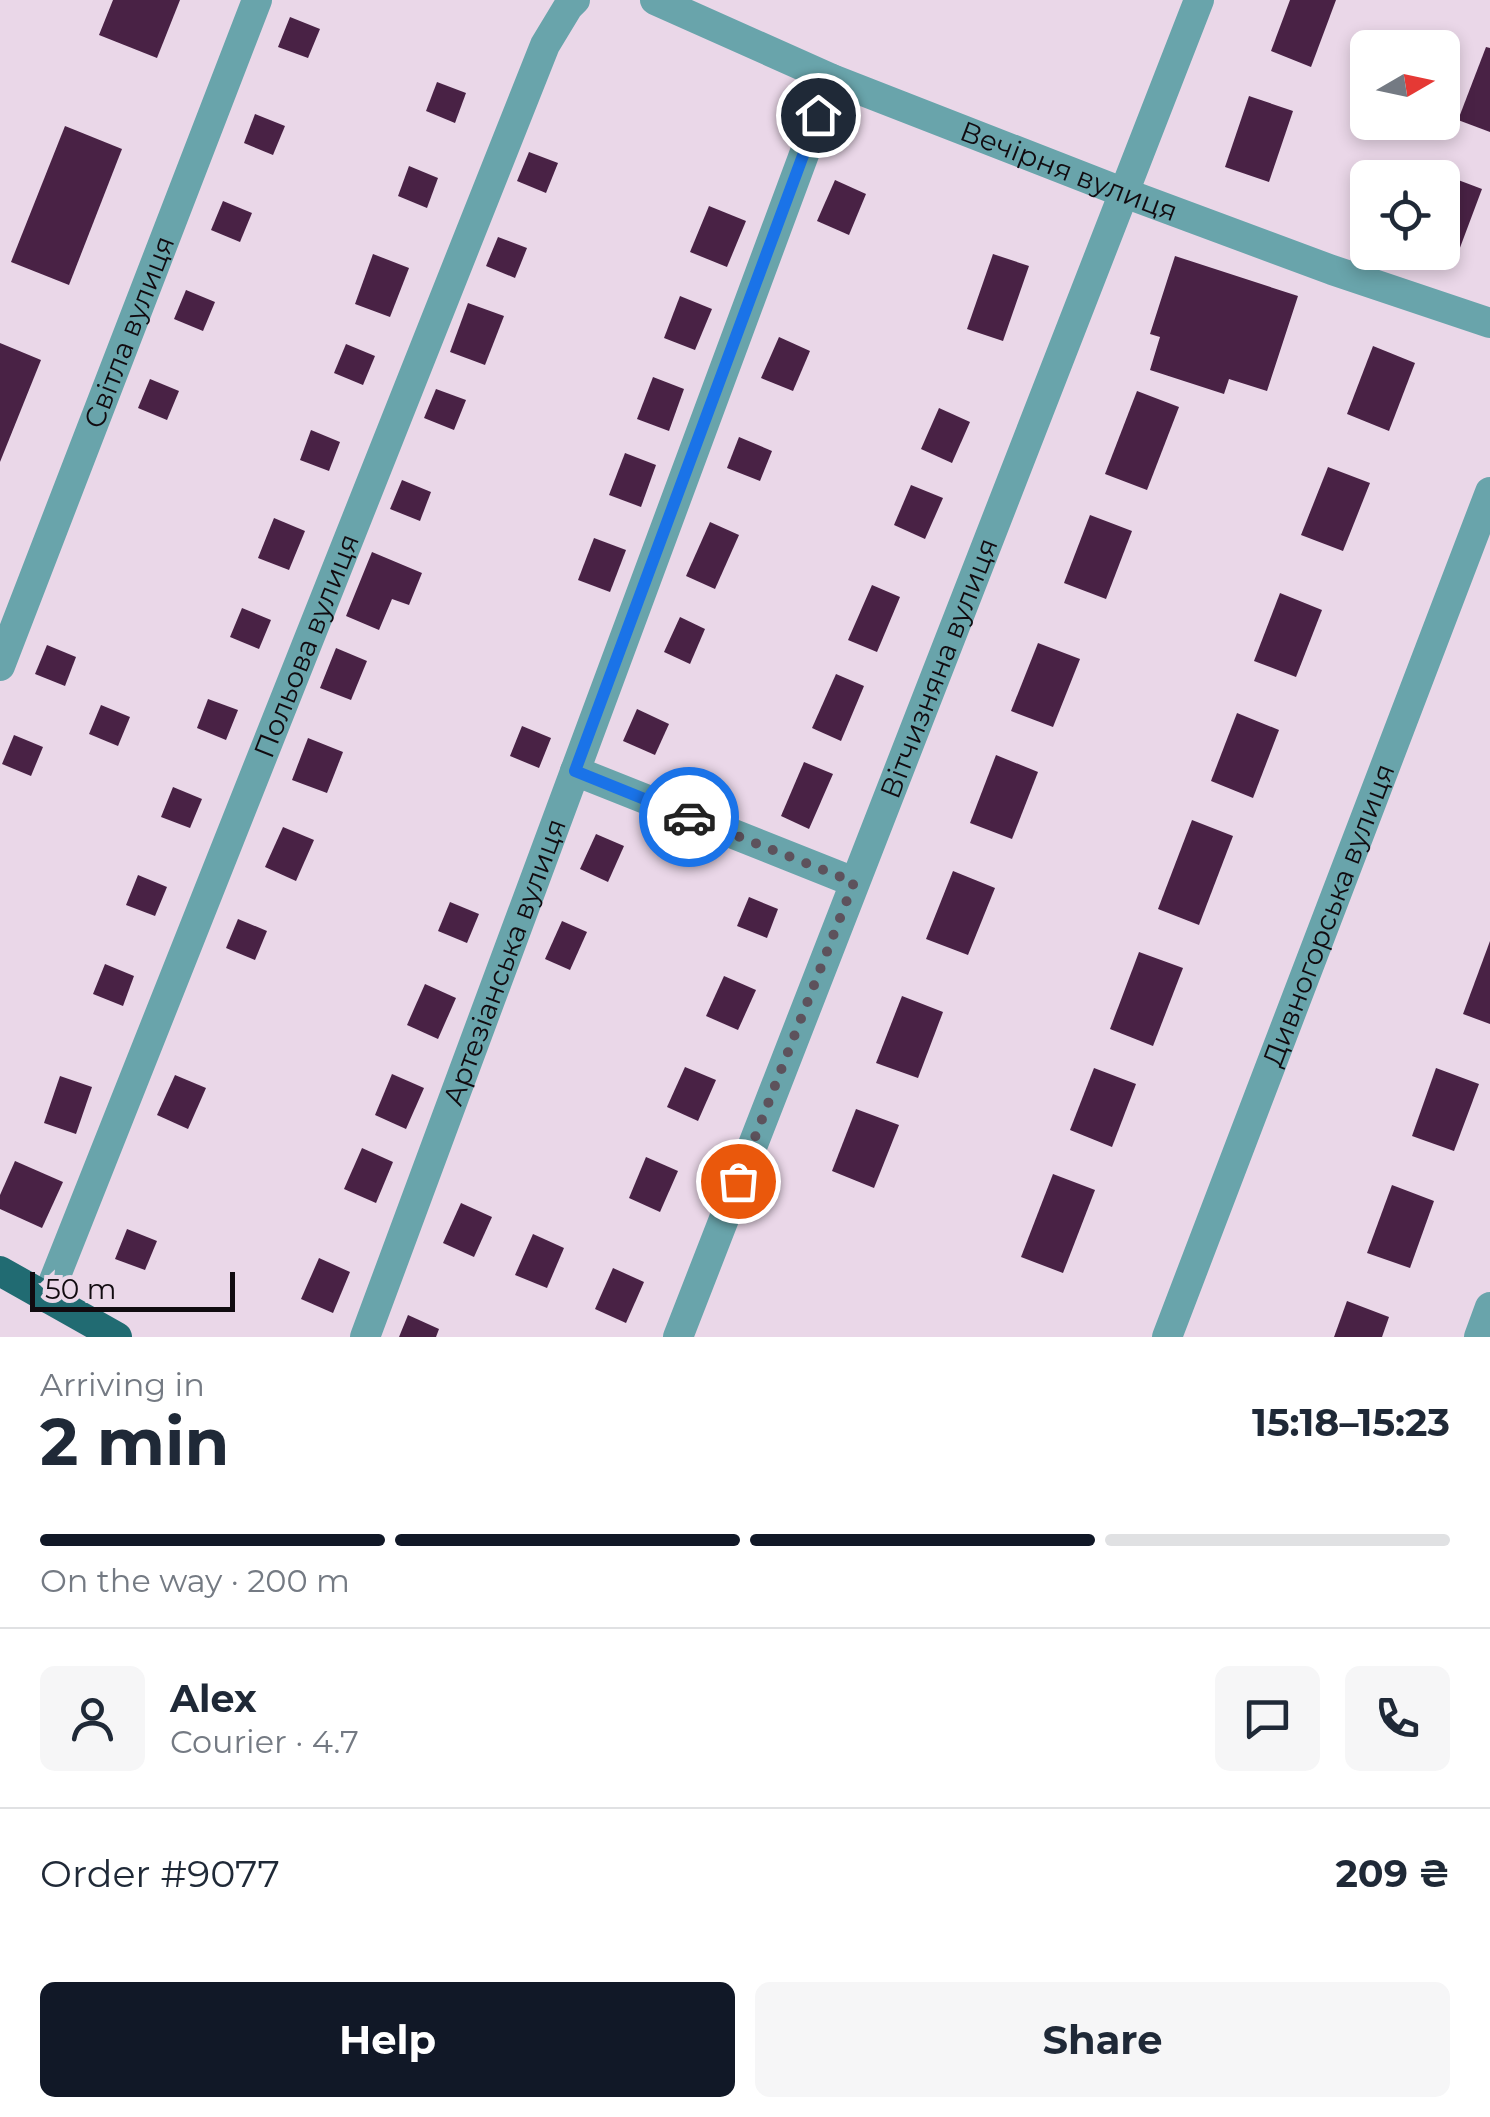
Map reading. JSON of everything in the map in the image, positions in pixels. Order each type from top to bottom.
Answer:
[{"type":"main road","points":[[0,1271],[117,1337]]},
{"type":"street","name":"Світла вулиця","points":[[0,666],[257,0]]},
{"type":"street","name":"Польова вулиця","points":[[47,1298],[545,45],[575,0]]},
{"type":"street","name":"Вечірня вулиця","points":[[655,0],[832,79],[1122,192],[1490,324]]},
{"type":"street","name":"Вітчизняна вулиця","points":[[678,1337],[1198,0]]},
{"type":"street","name":"Артезіанська вулиця","points":[[365,1337],[832,79]]},
{"type":"street","name":"Дивногорська вулиця","points":[[1167,1337],[1490,492]]},
{"type":"street","points":[[575,771],[854,882]]},
{"type":"street","points":[[1479,1337],[1490,1307]]},
{"type":"building","points":[[113,0],[180,0],[157,58],[99,35]]},
{"type":"building","points":[[1290,0],[1336,0],[1311,67],[1271,51]]},
{"type":"building","points":[[290,17],[320,29],[308,58],[278,47]]},
{"type":"building","points":[[1486,47],[1490,48],[1490,132],[1460,121]]},
{"type":"building","points":[[437,82],[466,93],[455,123],[426,111]]},
{"type":"building","points":[[1249,96],[1293,111],[1269,182],[1225,167]]},
{"type":"building","points":[[255,114],[285,126],[273,155],[244,143]]},
{"type":"building","points":[[65,126],[122,149],[69,285],[11,262]]},
{"type":"building","points":[[529,152],[558,163],[546,193],[517,181]]},
{"type":"building","points":[[409,166],[438,178],[427,208],[398,196]]},
{"type":"building","points":[[835,180],[866,194],[849,235],[817,221]]},
{"type":"building","points":[[1460,181],[1482,189],[1460,248]]},
{"type":"building","points":[[223,201],[252,213],[240,242],[211,230]]},
{"type":"building","points":[[709,206],[746,221],[727,267],[690,252]]},
{"type":"building","points":[[498,237],[527,248],[515,278],[486,266]]},
{"type":"building","points":[[373,254],[409,268],[390,317],[355,304]]},
{"type":"building","points":[[993,254],[1029,266],[1003,341],[967,329]]},
{"type":"building","points":[[1175,256],[1298,296],[1267,391],[1229,379],[1224,394],[1150,370],[1160,337],[1150,334]]},
{"type":"building","points":[[186,290],[215,302],[203,331],[174,319]]},
{"type":"building","points":[[680,296],[712,309],[695,350],[664,338]]},
{"type":"building","points":[[468,303],[504,316],[485,365],[450,352]]},
{"type":"building","points":[[779,337],[810,351],[793,391],[761,378]]},
{"type":"building","points":[[0,343],[41,360],[0,462]]},
{"type":"building","points":[[346,344],[375,356],[363,385],[334,373]]},
{"type":"building","points":[[1373,346],[1415,363],[1389,431],[1347,414]]},
{"type":"building","points":[[653,377],[684,389],[669,431],[637,419]]},
{"type":"building","points":[[150,379],[179,391],[167,420],[138,408]]},
{"type":"building","points":[[436,389],[466,400],[454,430],[424,418]]},
{"type":"building","points":[[1137,391],[1179,407],[1147,490],[1105,474]]},
{"type":"building","points":[[939,408],[970,422],[952,463],[921,449]]},
{"type":"building","points":[[311,430],[340,442],[329,471],[300,460]]},
{"type":"building","points":[[739,437],[772,451],[760,481],[727,468]]},
{"type":"building","points":[[625,453],[656,465],[641,507],[609,495]]},
{"type":"building","points":[[1328,467],[1370,483],[1343,551],[1301,535]]},
{"type":"building","points":[[402,480],[431,492],[420,521],[390,509]]},
{"type":"building","points":[[911,485],[943,498],[925,539],[894,525]]},
{"type":"building","points":[[1090,515],[1132,531],[1106,599],[1064,583]]},
{"type":"building","points":[[274,518],[305,531],[289,570],[258,558]]},
{"type":"building","points":[[710,522],[739,535],[715,589],[686,576]]},
{"type":"building","points":[[594,538],[626,550],[610,592],[578,580]]},
{"type":"building","points":[[372,552],[422,573],[409,605],[392,599],[379,630],[346,616]]},
{"type":"building","points":[[872,585],[900,597],[877,652],[848,640]]},
{"type":"building","points":[[1280,593],[1322,610],[1296,677],[1254,661]]},
{"type":"building","points":[[242,608],[271,620],[259,649],[230,637]]},
{"type":"building","points":[[680,617],[705,629],[690,664],[664,652]]},
{"type":"building","points":[[1038,643],[1080,659],[1053,727],[1011,711]]},
{"type":"building","points":[[47,645],[76,657],[65,686],[35,674]]},
{"type":"building","points":[[336,648],[367,661],[351,700],[320,688]]},
{"type":"building","points":[[836,674],[864,686],[841,741],[812,728]]},
{"type":"building","points":[[208,699],[238,710],[226,740],[197,728]]},
{"type":"building","points":[[101,705],[130,717],[118,746],[89,734]]},
{"type":"building","points":[[637,709],[669,724],[655,755],[623,741]]},
{"type":"building","points":[[1237,713],[1279,730],[1253,798],[1211,781]]},
{"type":"building","points":[[522,726],[551,738],[539,768],[510,756]]},
{"type":"building","points":[[14,735],[43,747],[31,776],[2,764]]},
{"type":"building","points":[[308,738],[343,752],[327,793],[292,780]]},
{"type":"building","points":[[996,755],[1038,772],[1012,839],[970,823]]},
{"type":"building","points":[[804,762],[833,774],[809,829],[781,816]]},
{"type":"building","points":[[173,787],[202,799],[190,828],[161,817]]},
{"type":"building","points":[[1192,820],[1233,836],[1199,925],[1158,909]]},
{"type":"building","points":[[283,827],[314,840],[296,881],[265,867]]},
{"type":"building","points":[[596,834],[624,846],[608,882],[580,869]]},
{"type":"building","points":[[953,871],[995,888],[968,955],[926,939]]},
{"type":"building","points":[[138,875],[167,887],[155,916],[126,905]]},
{"type":"building","points":[[749,897],[778,909],[767,938],[737,926]]},
{"type":"building","points":[[450,902],[479,914],[467,943],[438,931]]},
{"type":"building","points":[[238,919],[267,931],[255,960],[226,948]]},
{"type":"building","points":[[562,921],[587,932],[570,970],[545,959]]},
{"type":"building","points":[[1490,941],[1490,1024],[1463,1014]]},
{"type":"building","points":[[1139,952],[1183,968],[1153,1046],[1110,1029]]},
{"type":"building","points":[[105,964],[134,976],[123,1006],[93,994]]},
{"type":"building","points":[[724,976],[756,990],[738,1030],[706,1016]]},
{"type":"building","points":[[425,984],[456,998],[438,1039],[407,1025]]},
{"type":"building","points":[[902,996],[943,1012],[918,1078],[876,1063]]},
{"type":"building","points":[[685,1067],[716,1080],[698,1121],[667,1107]]},
{"type":"building","points":[[1094,1068],[1136,1084],[1112,1147],[1070,1130]]},
{"type":"building","points":[[1436,1068],[1479,1084],[1454,1151],[1412,1136]]},
{"type":"building","points":[[392,1074],[424,1088],[406,1129],[375,1115]]},
{"type":"building","points":[[175,1075],[206,1088],[188,1129],[157,1115]]},
{"type":"building","points":[[60,1076],[92,1087],[76,1134],[44,1123]]},
{"type":"building","points":[[856,1109],[899,1125],[874,1188],[832,1171]]},
{"type":"building","points":[[362,1148],[393,1162],[376,1203],[344,1189]]},
{"type":"building","points":[[646,1157],[678,1171],[660,1212],[629,1198]]},
{"type":"building","points":[[15,1161],[63,1182],[42,1228],[0,1209],[0,1195]]},
{"type":"building","points":[[1053,1174],[1095,1190],[1063,1273],[1021,1257]]},
{"type":"building","points":[[1392,1185],[1434,1201],[1410,1268],[1367,1253]]},
{"type":"building","points":[[461,1203],[492,1217],[474,1257],[443,1243]]},
{"type":"building","points":[[127,1229],[157,1241],[145,1270],[115,1259]]},
{"type":"building","points":[[533,1234],[564,1248],[547,1288],[515,1275]]},
{"type":"building","points":[[319,1258],[350,1272],[333,1313],[301,1299]]},
{"type":"building","points":[[613,1268],[644,1282],[626,1323],[595,1309]]},
{"type":"building","points":[[1347,1301],[1389,1317],[1382,1337],[1334,1337]]},
{"type":"building","points":[[408,1315],[439,1329],[436,1337],[399,1337]]},
{"type":"way so far","points":[[689,817],[854,882],[738,1181]]},
{"type":"route","points":[[689,817],[575,771],[818,115]]}]
